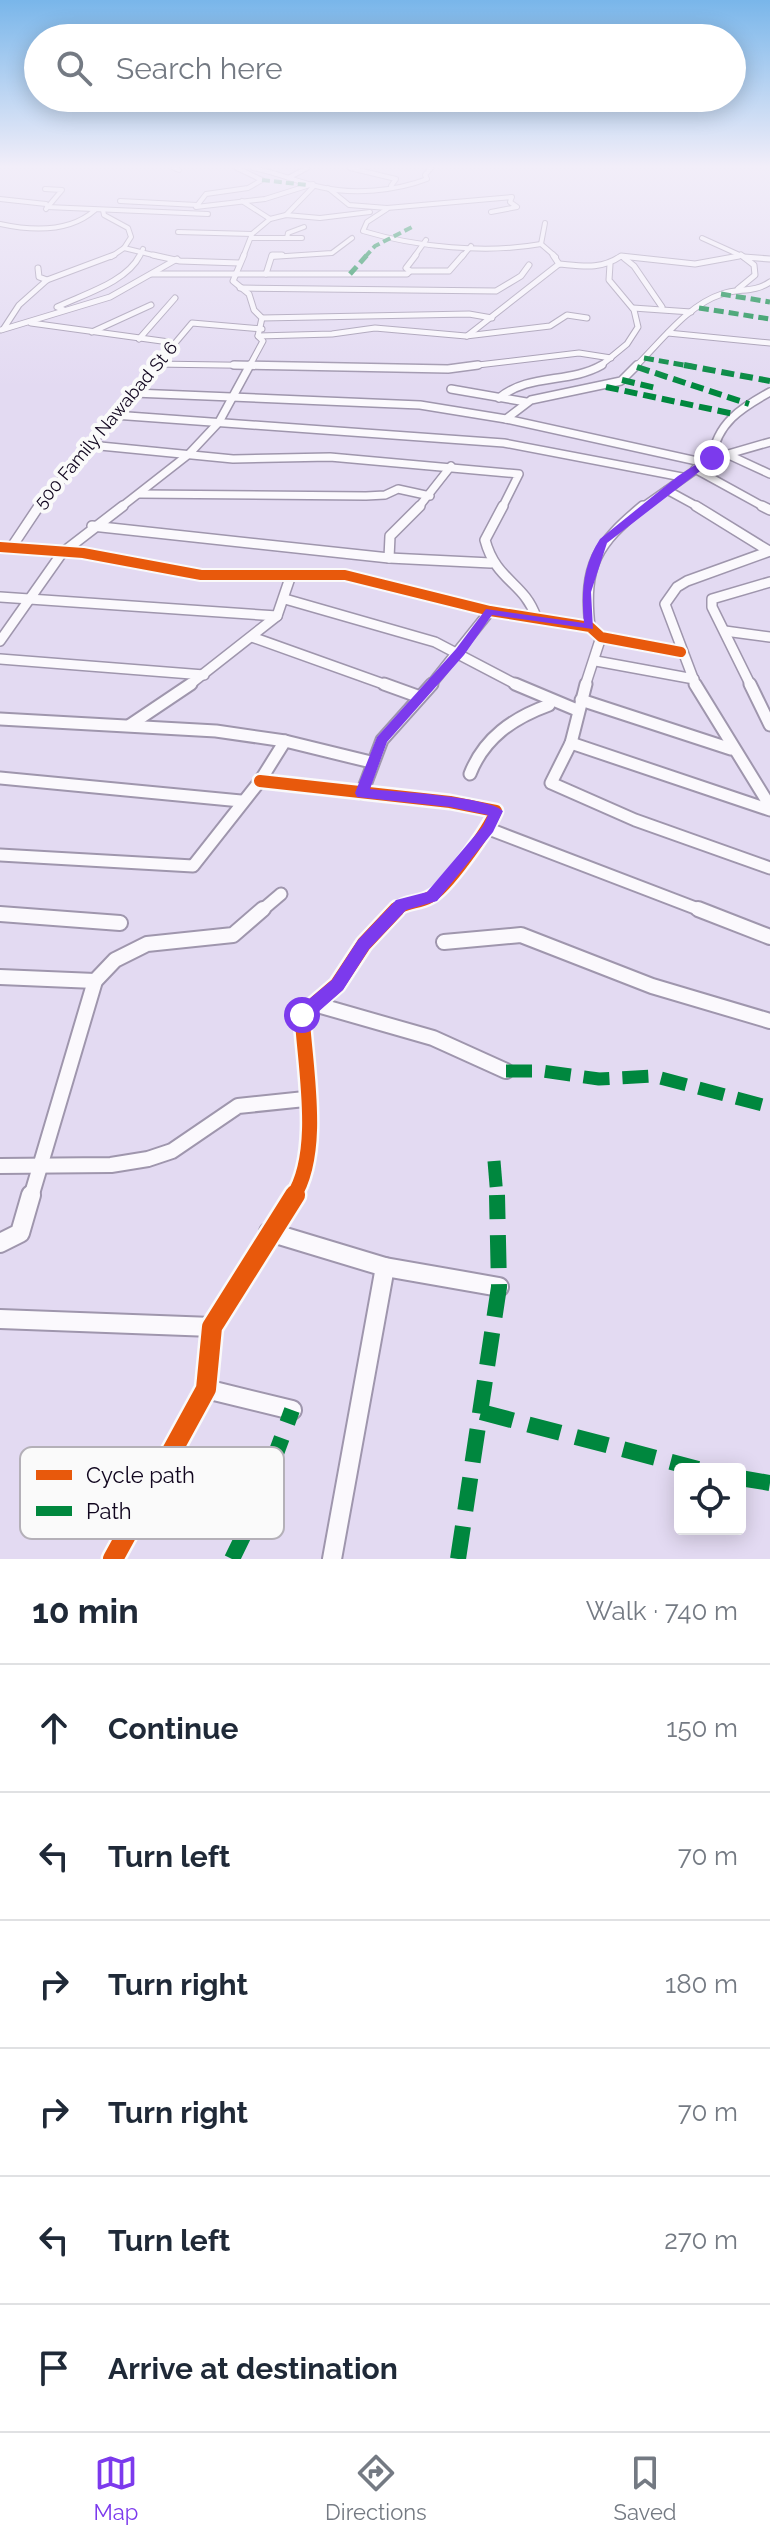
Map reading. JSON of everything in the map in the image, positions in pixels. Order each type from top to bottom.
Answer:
[{"type":"street","points":[[2,329],[47,280],[107,259],[124,248],[129,241]]},
{"type":"street","points":[[250,241],[233,281],[249,294],[254,310],[262,318],[469,314],[492,318]]},
{"type":"street","points":[[273,241],[273,251],[277,254]]},
{"type":"street","points":[[266,274],[272,255],[332,253],[348,241]]},
{"type":"street","points":[[410,271],[406,268],[425,241]]},
{"type":"street","points":[[432,241],[514,248],[541,244],[556,257],[559,264]]},
{"type":"street","points":[[708,241],[754,265],[755,275],[738,289]]},
{"type":"street","points":[[152,274],[407,274],[410,271],[449,271],[471,246]]},
{"type":"street","points":[[124,248],[177,259],[239,263]]},
{"type":"street","points":[[66,310],[57,307],[135,266],[139,249]]},
{"type":"street","points":[[621,256],[634,266],[662,307]]},
{"type":"street","points":[[466,336],[559,264],[584,268],[610,264],[621,256],[692,264],[716,264],[742,256],[770,259]]},
{"type":"street","points":[[2,329],[110,297],[177,259]]},
{"type":"street","points":[[499,398],[508,388],[596,369],[634,338],[640,327],[633,308],[609,280],[610,264]]},
{"type":"street","points":[[239,288],[496,291],[521,276],[529,265]]},
{"type":"street","points":[[38,268],[39,277],[47,280]]},
{"type":"street","points":[[451,389],[526,402],[621,381],[691,312],[721,294],[738,289],[760,289],[770,282]]},
{"type":"street","points":[[139,339],[175,298]]},
{"type":"street","points":[[91,333],[151,305]]},
{"type":"street","points":[[633,308],[662,307],[691,312]]},
{"type":"street","points":[[0,311],[14,313]]},
{"type":"street","name":"500 Family Nawabad St 6","points":[[11,548],[34,512],[170,345],[192,323],[260,332],[332,334],[375,328],[466,336],[550,326],[567,315],[587,318]]},
{"type":"street","points":[[0,641],[27,598],[62,553],[92,526],[189,454],[219,422],[263,341],[260,332],[262,318]]},
{"type":"street","points":[[30,323],[170,345]]},
{"type":"street","points":[[668,333],[770,343]]},
{"type":"street","points":[[634,338],[660,342]]},
{"type":"street","points":[[155,364],[448,369],[579,353],[611,358]]},
{"type":"street","points":[[709,460],[719,429],[742,408],[770,392]]},
{"type":"street","points":[[134,393],[420,405],[709,460]]},
{"type":"street","points":[[506,419],[526,402]]},
{"type":"street","points":[[114,415],[504,443],[682,477]]},
{"type":"street","points":[[590,627],[586,592],[596,552],[620,526],[682,477],[709,460],[769,443]]},
{"type":"street","points":[[90,445],[233,459],[330,457],[519,474],[485,540],[491,563],[531,602],[536,617]]},
{"type":"street","points":[[724,456],[734,456],[770,474]]},
{"type":"street","points":[[389,558],[390,536],[430,496],[451,466]]},
{"type":"street","points":[[695,469],[770,510]]},
{"type":"street","points":[[139,494],[366,496],[385,495],[398,489],[430,496]]},
{"type":"street","points":[[667,490],[727,522],[769,551]]},
{"type":"street","points":[[92,526],[389,558],[491,563]]},
{"type":"street","points":[[0,547],[112,557],[201,575],[345,575],[490,611],[590,627],[601,637],[681,652]]},
{"type":"street","points":[[769,551],[677,587],[665,604],[694,679],[731,749],[770,808]]},
{"type":"street","points":[[128,726],[204,675],[277,616],[291,575]]},
{"type":"street","points":[[770,582],[712,599],[712,607],[770,725]]},
{"type":"street","points":[[753,587],[770,591]]},
{"type":"street","points":[[0,597],[277,616]]},
{"type":"street","points":[[285,599],[430,639],[529,689],[549,705]]},
{"type":"street","points":[[362,793],[371,762],[382,740],[460,652],[490,611]]},
{"type":"street","points":[[725,631],[770,637]]},
{"type":"street","points":[[252,637],[420,697]]},
{"type":"street","points":[[601,637],[596,661],[579,705],[571,743],[551,783],[635,820],[770,868]]},
{"type":"street","points":[[0,659],[204,675]]},
{"type":"street","points":[[596,661],[694,679]]},
{"type":"street","points":[[470,774],[476,754],[499,733],[527,712],[549,705],[579,705],[731,749]]},
{"type":"street","points":[[0,719],[216,731],[285,741],[371,762]]},
{"type":"street","points":[[0,855],[193,866],[241,801],[260,781],[285,741]]},
{"type":"street","points":[[571,743],[770,808]]},
{"type":"street","points":[[0,778],[241,801]]},
{"type":"street","points":[[174,1447],[206,1389],[212,1327],[305,1179],[309,1151],[302,1015],[337,985],[364,944],[401,905],[432,897],[489,829],[496,811],[450,802],[260,781]]},
{"type":"street","points":[[757,786],[770,789]]},
{"type":"street","points":[[489,829],[770,937]]},
{"type":"street","points":[[0,1243],[20,1233],[95,981],[115,960],[147,944],[233,935],[281,894]]},
{"type":"street","points":[[0,914],[120,923]]},
{"type":"street","points":[[444,942],[521,935],[652,986],[770,1021]]},
{"type":"street","points":[[0,977],[95,981]]},
{"type":"street","points":[[314,1004],[433,1038],[506,1071]]},
{"type":"street","points":[[0,1166],[111,1165],[148,1159],[172,1151],[238,1106],[305,1099]]},
{"type":"street","points":[[269,1232],[385,1267],[499,1287]]},
{"type":"street","points":[[332,1559],[385,1267]]},
{"type":"street","points":[[0,1319],[212,1327]]},
{"type":"street","points":[[206,1389],[292,1410]]},
{"type":"street","points":[[113,1559],[124,1539]]},
{"type":"marked path","points":[[350,274],[375,246],[385,241]]},
{"type":"marked path","points":[[721,294],[770,302]]},
{"type":"marked path","points":[[699,308],[770,319]]},
{"type":"marked path","points":[[644,358],[770,381]]},
{"type":"marked path","points":[[637,367],[749,404]]},
{"type":"marked path","points":[[622,380],[656,388]]},
{"type":"marked path","points":[[606,387],[734,414]]},
{"type":"marked path","points":[[506,1071],[542,1071],[599,1079],[653,1076],[770,1107]]},
{"type":"marked path","points":[[458,1559],[499,1287],[499,1220],[494,1161]]},
{"type":"marked path","points":[[278,1447],[292,1410]]},
{"type":"marked path","points":[[481,1412],[675,1463]]},
{"type":"marked path","points":[[746,1479],[770,1483]]},
{"type":"marked path","points":[[232,1559],[242,1539]]},
{"type":"cycle path","points":[[0,547],[83,553],[201,575],[345,575],[490,611],[590,627],[601,637],[681,652]]},
{"type":"cycle path","points":[[174,1447],[206,1389],[212,1327],[305,1179],[309,1151],[302,1015],[337,985],[364,944],[401,905],[432,897],[489,829],[496,811],[450,802],[260,781]]},
{"type":"cycle path","points":[[113,1559],[124,1539]]},
{"type":"route","points":[[302,1015],[337,985],[364,944],[401,905],[432,897],[489,829],[496,811],[450,802],[362,793],[371,762],[382,740],[460,652],[490,611],[590,627],[586,592],[596,552],[603,541],[682,477],[712,458]]}]
